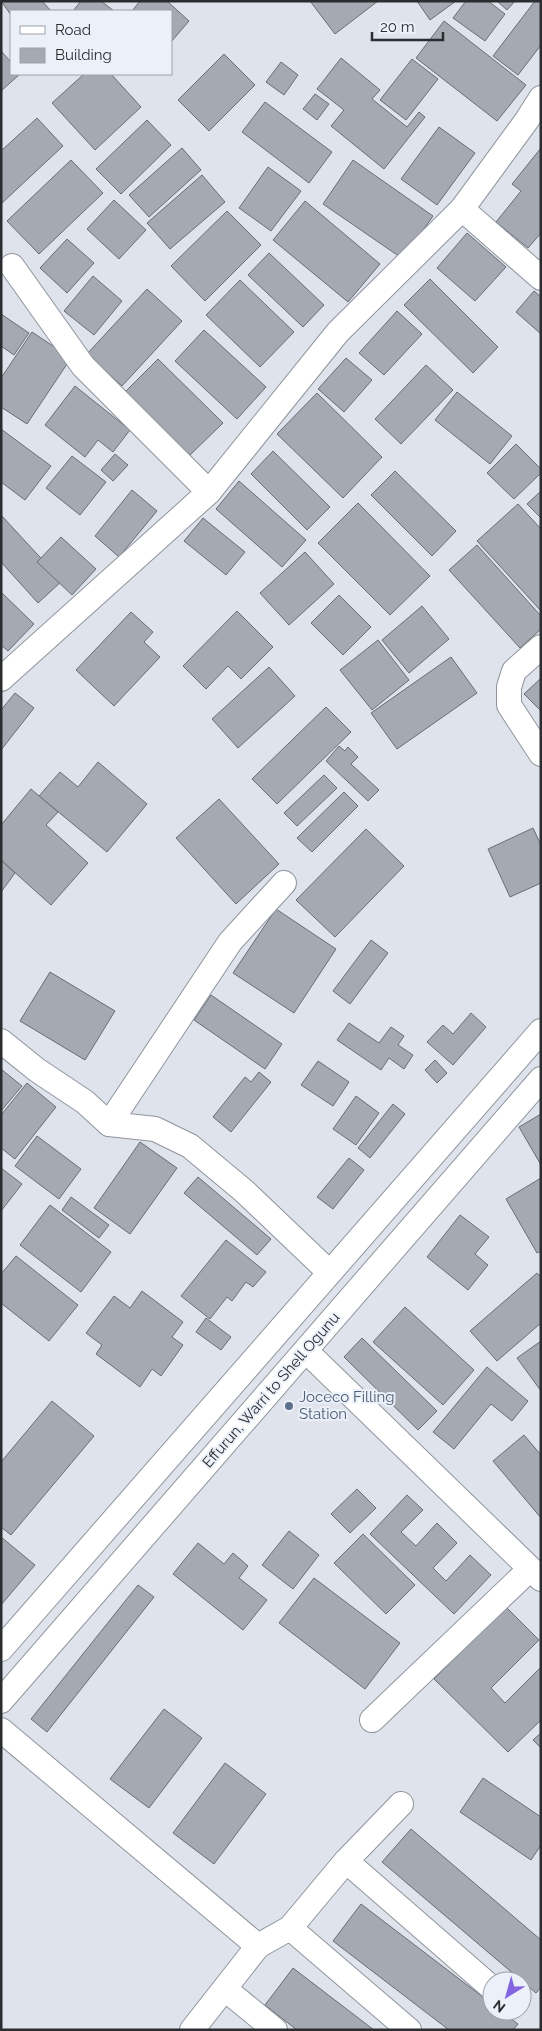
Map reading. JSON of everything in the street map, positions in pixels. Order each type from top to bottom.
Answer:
[{"type":"street","points":[[1,679],[209,492],[338,332],[462,209],[534,126],[541,98]]},
{"type":"street","points":[[462,209],[541,278]]},
{"type":"street","points":[[12,266],[83,366],[209,492]]},
{"type":"street","points":[[541,647],[514,671],[509,688],[509,705],[541,754]]},
{"type":"street","points":[[109,1124],[230,942],[284,883]]},
{"type":"street","points":[[1,1649],[541,1031]]},
{"type":"street","points":[[1,1041],[37,1070],[85,1102],[109,1124],[155,1129],[190,1146],[244,1191],[329,1272]]},
{"type":"street","name":"Effurun, Warri to Shell Ogunu","points":[[1,1701],[541,1078]]},
{"type":"street","points":[[306,1351],[536,1574],[372,1720]]},
{"type":"street","points":[[1,1730],[258,1946]]},
{"type":"street","points":[[192,2030],[258,1946],[290,1928],[346,1861],[401,1804]]},
{"type":"street","points":[[346,1861],[482,1979]]},
{"type":"street","points":[[290,1928],[409,2030]]},
{"type":"street","points":[[225,1989],[274,2030]]},
{"type":"building","points":[[1,1],[42,1],[50,10],[10,10],[10,14]]},
{"type":"building","points":[[81,1],[101,1],[113,10],[74,10]]},
{"type":"building","points":[[140,1],[167,1],[189,21],[172,41],[172,10],[133,10]]},
{"type":"building","points":[[310,1],[378,1],[335,34]]},
{"type":"building","points":[[417,1],[456,1],[430,20]]},
{"type":"building","points":[[466,1],[488,1],[505,14],[485,41],[453,18]]},
{"type":"building","points":[[497,1],[515,1],[507,10]]},
{"type":"building","points":[[535,1],[541,1],[541,45],[518,75],[493,56]]},
{"type":"building","points":[[444,21],[526,85],[497,121],[416,58]]},
{"type":"building","points":[[1,51],[10,61],[10,75],[19,75],[1,91]]},
{"type":"building","points":[[224,54],[255,85],[209,131],[178,100]]},
{"type":"building","points":[[341,58],[380,90],[372,99],[407,127],[419,112],[425,117],[384,169],[331,126],[344,110],[317,89]]},
{"type":"building","points":[[412,59],[438,79],[406,120],[380,100]]},
{"type":"building","points":[[281,62],[298,75],[284,95],[266,82]]},
{"type":"building","points":[[83,75],[112,75],[141,107],[95,150],[52,103]]},
{"type":"building","points":[[315,94],[329,104],[317,120],[303,109]]},
{"type":"building","points":[[265,102],[332,152],[309,183],[242,132]]},
{"type":"building","points":[[37,118],[63,146],[1,204],[1,151]]},
{"type":"building","points":[[147,120],[171,145],[121,194],[96,169]]},
{"type":"building","points":[[439,127],[475,153],[437,205],[401,179]]},
{"type":"building","points":[[182,148],[201,170],[149,217],[129,195]]},
{"type":"building","points":[[541,148],[541,233],[528,248],[496,222],[521,191],[512,184]]},
{"type":"building","points":[[71,160],[103,193],[39,254],[7,221]]},
{"type":"building","points":[[353,160],[433,216],[403,259],[323,204]]},
{"type":"building","points":[[268,167],[301,191],[271,231],[239,208]]},
{"type":"building","points":[[202,175],[225,202],[170,249],[147,223]]},
{"type":"building","points":[[114,200],[146,230],[119,259],[87,229]]},
{"type":"building","points":[[305,201],[380,264],[348,302],[273,240]]},
{"type":"building","points":[[227,211],[261,245],[205,301],[171,266]]},
{"type":"building","points":[[467,233],[506,267],[475,301],[437,268]]},
{"type":"building","points":[[67,239],[94,263],[67,293],[40,268]]},
{"type":"building","points":[[269,253],[324,305],[303,327],[248,275]]},
{"type":"building","points":[[93,276],[122,301],[94,335],[64,311]]},
{"type":"building","points":[[430,279],[498,347],[473,373],[404,305]]},
{"type":"building","points":[[240,280],[294,332],[260,367],[206,315]]},
{"type":"building","points":[[147,289],[182,321],[122,386],[87,354]]},
{"type":"building","points":[[534,291],[541,297],[541,334],[516,312]]},
{"type":"building","points":[[397,311],[422,334],[384,375],[359,353]]},
{"type":"building","points":[[1,314],[29,333],[14,355],[1,346]]},
{"type":"building","points":[[204,330],[266,387],[237,419],[175,361]]},
{"type":"building","points":[[32,332],[71,358],[27,424],[1,407],[1,378]]},
{"type":"building","points":[[346,358],[372,380],[344,412],[318,389]]},
{"type":"building","points":[[158,359],[223,423],[189,456],[124,393]]},
{"type":"building","points":[[426,365],[453,390],[401,444],[375,419]]},
{"type":"building","points":[[75,386],[130,430],[113,452],[98,440],[85,457],[45,425]]},
{"type":"building","points":[[457,392],[512,436],[490,464],[435,420]]},
{"type":"building","points":[[317,393],[382,457],[343,498],[277,434]]},
{"type":"building","points":[[1,429],[51,466],[25,500],[1,482]]},
{"type":"building","points":[[516,444],[541,469],[541,473],[514,499],[487,473]]},
{"type":"building","points":[[273,451],[330,507],[307,530],[251,474]]},
{"type":"building","points":[[115,454],[128,465],[113,481],[101,470]]},
{"type":"building","points":[[72,456],[106,482],[80,515],[46,488]]},
{"type":"building","points":[[395,471],[456,531],[432,556],[371,495]]},
{"type":"building","points":[[239,481],[306,540],[282,567],[216,509]]},
{"type":"building","points":[[132,490],[157,511],[119,557],[95,536]]},
{"type":"building","points":[[541,491],[541,518],[527,504]]},
{"type":"building","points":[[358,503],[430,576],[390,615],[318,543]]},
{"type":"building","points":[[518,504],[541,529],[541,611],[477,541]]},
{"type":"building","points":[[1,515],[62,581],[38,603],[1,562]]},
{"type":"building","points":[[203,518],[245,552],[226,575],[184,541]]},
{"type":"building","points":[[61,537],[96,569],[72,595],[37,562]]},
{"type":"building","points":[[477,545],[541,616],[541,629],[520,648],[449,570]]},
{"type":"building","points":[[305,552],[334,584],[289,625],[260,593]]},
{"type":"building","points":[[1,592],[34,624],[8,651],[1,645]]},
{"type":"building","points":[[339,595],[371,627],[343,655],[311,623]]},
{"type":"building","points":[[422,606],[449,639],[409,673],[382,640]]},
{"type":"building","points":[[237,611],[273,647],[241,679],[228,666],[206,689],[183,666]]},
{"type":"building","points":[[131,612],[153,632],[144,642],[160,657],[114,706],[76,670]]},
{"type":"building","points":[[378,640],[409,680],[372,710],[340,670]]},
{"type":"building","points":[[451,657],[477,693],[397,749],[371,713]]},
{"type":"building","points":[[269,667],[295,696],[238,748],[212,719]]},
{"type":"building","points":[[541,678],[541,711],[524,694]]},
{"type":"building","points":[[15,693],[34,708],[1,750],[1,710]]},
{"type":"building","points":[[326,707],[351,732],[277,804],[252,779]]},
{"type":"building","points":[[339,746],[345,751],[348,747],[358,757],[351,764],[379,790],[368,801],[326,761]]},
{"type":"building","points":[[98,762],[147,804],[107,852],[39,796],[60,772],[78,787]]},
{"type":"building","points":[[324,775],[337,788],[297,826],[284,813]]},
{"type":"building","points":[[31,789],[58,812],[46,825],[88,863],[51,905],[1,860],[1,825]]},
{"type":"building","points":[[344,792],[358,806],[312,852],[297,838]]},
{"type":"building","points":[[219,799],[279,864],[236,904],[176,838]]},
{"type":"building","points":[[533,828],[541,845],[541,883],[510,897],[488,849]]},
{"type":"building","points":[[366,829],[404,866],[335,937],[296,900]]},
{"type":"building","points":[[1,860],[15,873],[1,892]]},
{"type":"building","points":[[276,909],[336,949],[294,1013],[233,973]]},
{"type":"building","points":[[371,940],[388,953],[350,1004],[333,991]]},
{"type":"building","points":[[50,972],[115,1011],[85,1060],[20,1021]]},
{"type":"building","points":[[211,995],[282,1044],[265,1069],[194,1020]]},
{"type":"building","points":[[471,1013],[486,1027],[453,1065],[427,1042],[443,1025],[453,1034]]},
{"type":"building","points":[[349,1023],[379,1043],[391,1027],[404,1036],[398,1045],[413,1055],[404,1069],[389,1058],[381,1070],[337,1040]]},
{"type":"building","points":[[435,1060],[447,1073],[437,1083],[425,1070]]},
{"type":"building","points":[[318,1061],[349,1082],[333,1106],[301,1085]]},
{"type":"building","points":[[1,1069],[22,1086],[1,1111]]},
{"type":"building","points":[[259,1072],[271,1082],[231,1132],[213,1117],[245,1077],[251,1082]]},
{"type":"building","points":[[27,1083],[56,1107],[15,1159],[1,1148],[1,1115]]},
{"type":"building","points":[[356,1096],[379,1113],[356,1145],[333,1129]]},
{"type":"building","points":[[393,1104],[405,1114],[370,1158],[358,1148]]},
{"type":"building","points":[[541,1114],[541,1165],[519,1127]]},
{"type":"building","points":[[37,1136],[81,1169],[59,1199],[15,1166]]},
{"type":"building","points":[[140,1142],[177,1168],[130,1234],[94,1208]]},
{"type":"building","points":[[349,1158],[364,1170],[333,1209],[317,1197]]},
{"type":"building","points":[[1,1168],[22,1184],[1,1211]]},
{"type":"building","points":[[198,1177],[271,1239],[257,1255],[184,1193]]},
{"type":"building","points":[[541,1178],[541,1251],[537,1253],[506,1199]]},
{"type":"building","points":[[71,1197],[109,1225],[99,1238],[62,1210]]},
{"type":"building","points":[[50,1205],[111,1252],[81,1292],[20,1245]]},
{"type":"building","points":[[460,1215],[489,1237],[475,1254],[488,1265],[468,1290],[427,1257]]},
{"type":"building","points":[[226,1240],[266,1272],[253,1287],[246,1282],[232,1301],[227,1297],[210,1319],[181,1296]]},
{"type":"building","points":[[16,1256],[78,1305],[49,1341],[1,1303],[1,1274]]},
{"type":"building","points":[[537,1273],[541,1277],[541,1323],[497,1361],[470,1331]]},
{"type":"building","points":[[142,1291],[183,1322],[172,1337],[183,1345],[161,1376],[152,1369],[140,1387],[96,1354],[102,1345],[86,1333],[114,1296],[130,1308]]},
{"type":"building","points":[[405,1307],[474,1370],[443,1405],[373,1342]]},
{"type":"building","points":[[206,1318],[231,1337],[221,1350],[196,1332]]},
{"type":"building","points":[[362,1338],[437,1411],[418,1430],[344,1357]]},
{"type":"building","points":[[541,1341],[541,1391],[517,1358]]},
{"type":"building","points":[[487,1367],[528,1401],[512,1421],[491,1404],[454,1449],[433,1432]]},
{"type":"building","points":[[52,1401],[94,1436],[11,1535],[1,1527],[1,1462]]},
{"type":"building","points":[[524,1435],[541,1455],[541,1518],[493,1461]]},
{"type":"building","points":[[357,1489],[376,1508],[350,1533],[331,1514]]},
{"type":"building","points":[[407,1495],[423,1510],[401,1532],[416,1546],[437,1523],[457,1543],[433,1568],[446,1581],[470,1555],[491,1575],[454,1614],[370,1534]]},
{"type":"building","points":[[289,1531],[319,1555],[293,1589],[262,1565]]},
{"type":"building","points":[[363,1534],[415,1585],[386,1614],[334,1563]]},
{"type":"building","points":[[1,1537],[35,1565],[1,1605]]},
{"type":"building","points":[[198,1543],[224,1564],[233,1553],[248,1566],[239,1578],[267,1600],[243,1630],[173,1574]]},
{"type":"building","points":[[314,1578],[400,1643],[365,1689],[279,1623]]},
{"type":"building","points":[[138,1585],[154,1597],[47,1732],[31,1719]]},
{"type":"building","points":[[506,1607],[539,1640],[491,1688],[505,1703],[541,1667],[541,1720],[508,1752],[434,1679]]},
{"type":"building","points":[[164,1709],[202,1738],[149,1808],[110,1779]]},
{"type":"building","points":[[541,1733],[541,1748],[533,1740]]},
{"type":"building","points":[[225,1763],[266,1794],[214,1864],[173,1833]]},
{"type":"building","points":[[483,1778],[541,1817],[541,1845],[531,1860],[460,1812]]},
{"type":"building","points":[[411,1829],[541,1940],[541,1987],[536,1993],[532,1990],[532,1971],[510,1971],[382,1862]]},
{"type":"building","points":[[361,1904],[482,1996],[482,2021],[514,2021],[518,2024],[513,2030],[449,2030],[333,1941]]},
{"type":"building","points":[[293,1968],[374,2030],[297,2030],[265,2005]]},
{"type":"place","name":"Joceco Filling Station","points":[[289,1406]]}]
